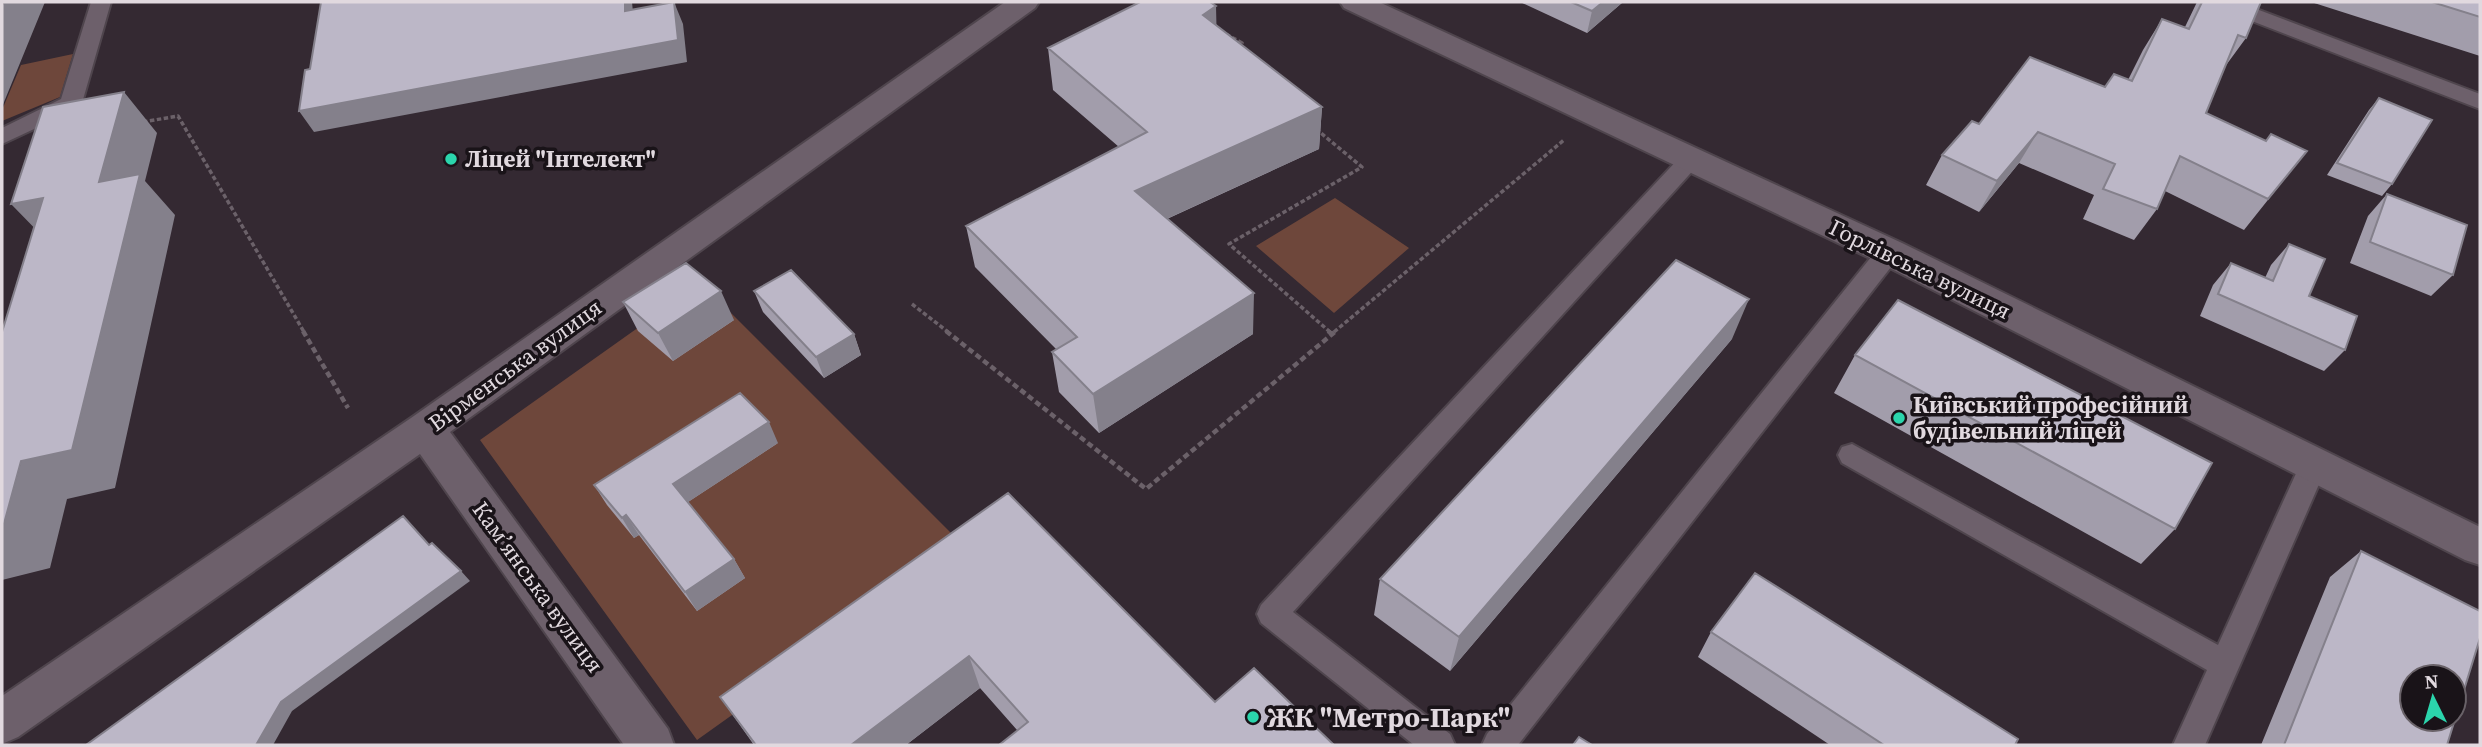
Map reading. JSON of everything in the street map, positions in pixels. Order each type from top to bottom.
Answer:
[{"type":"street","name":"Вірменська вулиця","points":[[2,722],[425,429],[1024,2]]},
{"type":"street","name":"Горлівська вулиця","points":[[1355,2],[1889,252],[2313,466],[2480,547]]},
{"type":"street","name":"Камʼянська вулиця","points":[[425,429],[651,745]]},
{"type":"lane","points":[[2,137],[71,103],[101,2]]},
{"type":"lane","points":[[2220,2],[2480,102]]},
{"type":"lane","points":[[1439,745],[1272,614],[1690,160]]},
{"type":"lane","points":[[1498,745],[1889,252]]},
{"type":"lane","points":[[1852,455],[2224,664]]},
{"type":"lane","points":[[2189,745],[2313,466]]},
{"type":"path","points":[[1219,29],[1242,43],[1237,50]]},
{"type":"path","points":[[131,125],[178,116],[348,408]]},
{"type":"path","points":[[1312,125],[1362,167],[1230,244],[1332,334]]},
{"type":"path","points":[[912,304],[1146,489],[1569,136]]},
{"type":"shaded area","points":[[73,54],[60,97],[2,121],[2,110],[21,65]]},
{"type":"shaded area","points":[[1335,198],[1409,248],[1334,313],[1256,246]]},
{"type":"shaded area","points":[[701,283],[966,548],[697,740],[480,440]]},
{"type":"building","points":[[321,2],[625,2],[625,11],[674,2],[678,40],[299,111],[305,70],[310,69]]},
{"type":"building","points":[[1140,2],[1210,2],[1216,6],[1203,15],[1322,107],[1135,191],[1254,293],[1093,394],[1052,352],[1077,337],[966,226],[1147,132],[1048,48]]},
{"type":"building","points":[[1571,2],[1603,2],[1592,11]]},
{"type":"building","points":[[2202,2],[2261,2],[2246,38],[2238,35],[2206,113],[2266,141],[2271,134],[2307,151],[2268,199],[2180,156],[2157,209],[2103,189],[2115,164],[2038,132],[1997,181],[1942,155],[1972,121],[1979,124],[2030,57],[2105,87],[2114,74],[2132,81],[2162,19],[2189,29]]},
{"type":"building","points":[[2432,2],[2480,2],[2480,17]]},
{"type":"building","points":[[124,92],[99,182],[140,174],[72,450],[21,461],[2,531],[2,332],[43,198],[11,204],[43,107]]},
{"type":"building","points":[[2379,98],[2432,120],[2392,184],[2337,163]]},
{"type":"building","points":[[2387,194],[2467,225],[2453,275],[2370,242]]},
{"type":"building","points":[[2289,244],[2325,259],[2309,296],[2357,316],[2345,350],[2218,294],[2231,263],[2273,281]]},
{"type":"building","points":[[1676,260],[1749,299],[1459,637],[1380,579]]},
{"type":"building","points":[[686,263],[721,291],[658,333],[623,302]]},
{"type":"building","points":[[791,270],[854,334],[816,357],[754,291]]},
{"type":"building","points":[[1898,300],[2212,463],[2175,529],[1855,355]]},
{"type":"building","points":[[740,393],[769,422],[673,484],[734,559],[685,592],[626,515],[622,518],[594,485]]},
{"type":"building","points":[[1008,493],[1215,702],[1254,668],[1334,745],[999,745],[1028,722],[969,656],[851,745],[756,745],[720,697]]},
{"type":"building","points":[[403,516],[429,545],[432,543],[461,571],[281,702],[256,745],[86,745]]},
{"type":"building","points":[[2361,551],[2480,611],[2480,638],[2468,677],[2468,663],[2398,663],[2398,733],[2451,733],[2447,745],[2284,745]]},
{"type":"building","points":[[1755,573],[2018,739],[2015,745],[1884,745],[1711,632]]},
{"type":"building","points":[[1579,737],[1592,745],[1573,745]]},
{"type":"place","name":"Ліцей \"Інтелект\"","points":[[451,159]]},
{"type":"place","name":"Київський професійний будівельний ліцей","points":[[1899,418]]},
{"type":"place","name":"ЖК \"Метро-Парк\"","points":[[1253,717]]}]
